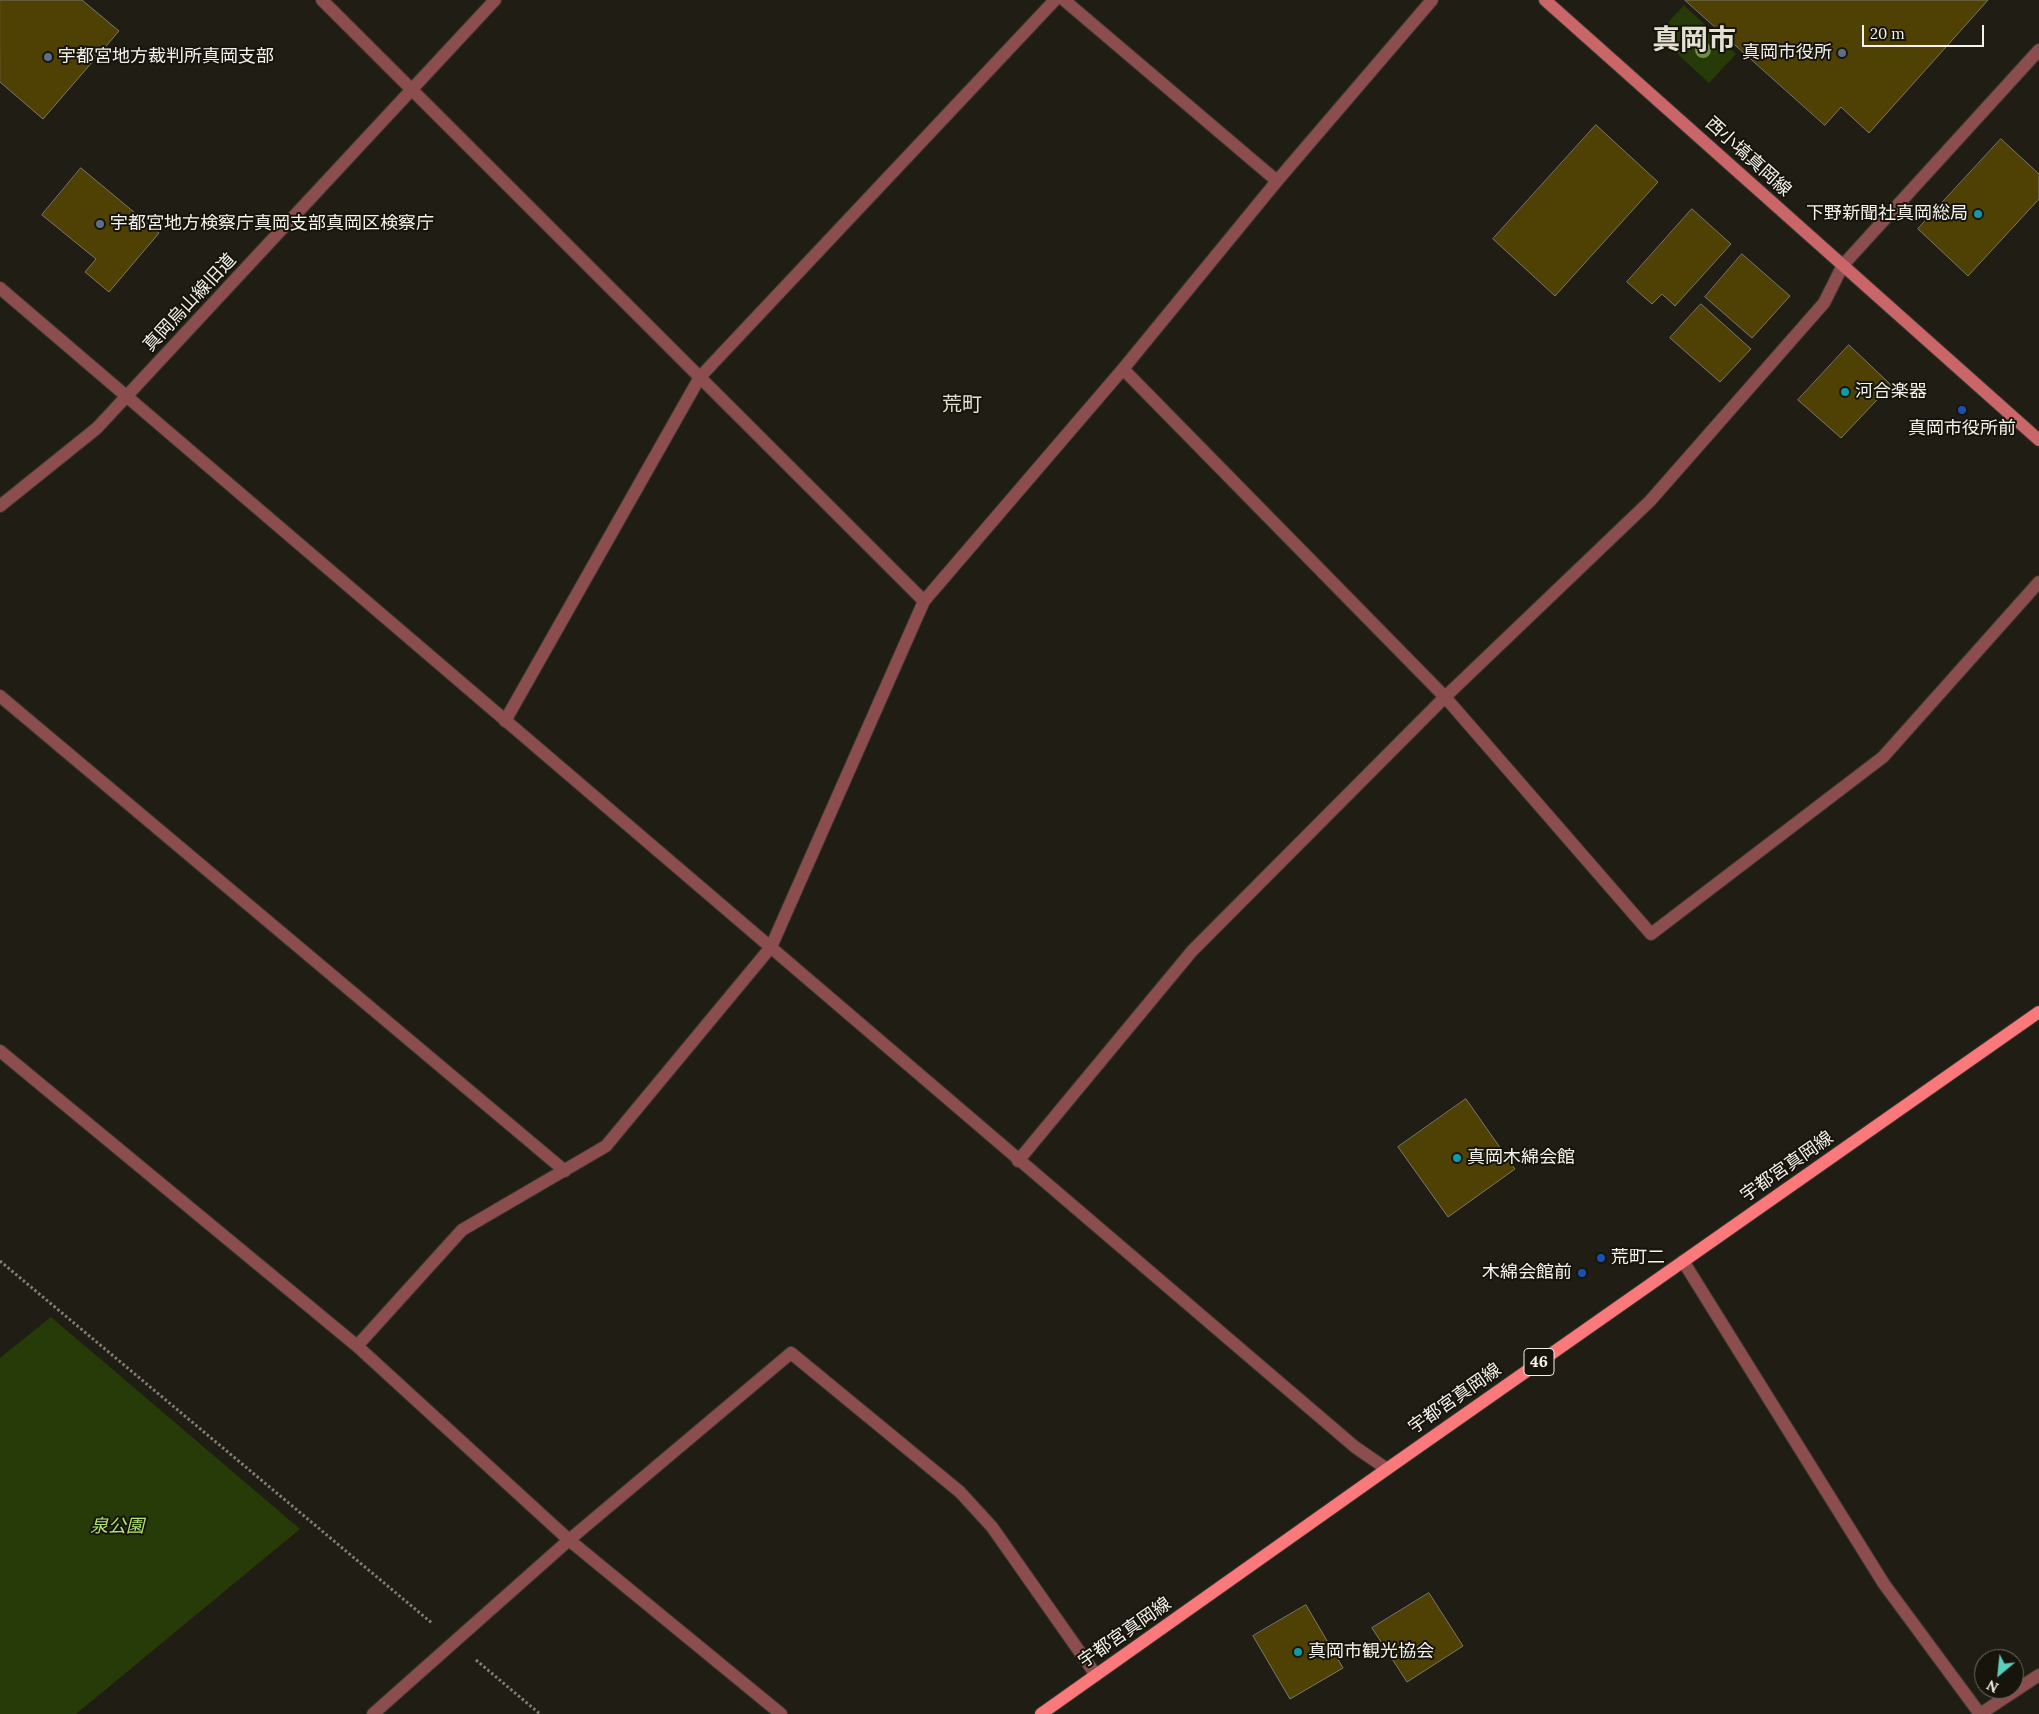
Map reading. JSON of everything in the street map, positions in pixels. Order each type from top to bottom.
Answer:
[{"type":"main road","name":"西小塙真岡線","points":[[1545,0],[2039,440]]},
{"type":"main road","name":"宇都宮真岡線","points":[[1041,1714],[2039,1012]]},
{"type":"street","points":[[322,0],[924,601]]},
{"type":"street","name":"真岡烏山線旧道","points":[[0,506],[97,428],[495,0]]},
{"type":"street","points":[[505,721],[700,378],[1055,0]]},
{"type":"street","points":[[1064,0],[1277,181]]},
{"type":"street","points":[[357,1346],[462,1230],[606,1146],[771,947],[924,601],[1123,369],[1277,181],[1432,0]]},
{"type":"street","points":[[1018,1161],[1192,951],[1445,697],[1650,502],[1824,303],[1843,265],[2039,50]]},
{"type":"street","points":[[0,288],[771,947],[1018,1161],[1355,1447],[1387,1469]]},
{"type":"street","points":[[1123,369],[1445,697],[1651,934],[1883,756],[2039,582]]},
{"type":"street","points":[[0,696],[565,1171]]},
{"type":"street","points":[[0,1051],[357,1346],[569,1540],[781,1714]]},
{"type":"street","points":[[1683,1261],[1884,1584],[1980,1714],[2039,1676]]},
{"type":"street","points":[[373,1714],[569,1540],[791,1353],[960,1492],[992,1527],[1096,1674]]},
{"type":"path","points":[[0,1261],[540,1714]]},
{"type":"green space","points":[[1684,5],[1736,54],[1709,83],[1657,35]]},
{"type":"green space","name":"泉公園","points":[[51,1317],[300,1529],[76,1714],[0,1714],[0,1358]]},
{"type":"building","name":"宇都宮地方裁判所真岡支部","points":[[0,0],[82,0],[119,31],[43,119],[0,82]]},
{"type":"building","name":"真岡市役所","points":[[1685,0],[1988,0],[1869,133],[1841,107],[1825,125]]},
{"type":"building","points":[[1596,125],[1658,182],[1555,296],[1493,239]]},
{"type":"building","name":"下野新聞社真岡総局","points":[[2001,139],[2039,174],[2039,199],[1968,276],[1918,229]]},
{"type":"building","name":"宇都宮地方検察庁真岡支部真岡区検察庁","points":[[81,168],[159,233],[109,292],[85,272],[96,259],[42,215]]},
{"type":"building","points":[[1692,209],[1731,244],[1675,306],[1662,294],[1652,304],[1627,282]]},
{"type":"building","points":[[1742,254],[1790,296],[1752,338],[1705,297]]},
{"type":"building","points":[[1701,304],[1751,349],[1720,382],[1670,338]]},
{"type":"building","name":"河合楽器","points":[[1849,345],[1891,385],[1841,438],[1798,400]]},
{"type":"building","name":"真岡木綿会館","points":[[1466,1099],[1515,1169],[1448,1217],[1398,1147]]},
{"type":"building","points":[[1429,1593],[1463,1646],[1407,1682],[1372,1628]]},
{"type":"building","name":"真岡市観光協会","points":[[1306,1605],[1343,1668],[1290,1699],[1253,1636]]},
{"type":"place","name":"真岡市役所","points":[[1842,53]]},
{"type":"place","name":"宇都宮地方裁判所真岡支部","points":[[48,57]]},
{"type":"place","name":"下野新聞社真岡総局","points":[[1978,214]]},
{"type":"place","name":"宇都宮地方検察庁真岡支部真岡区検察庁","points":[[100,224]]},
{"type":"place","name":"河合楽器","points":[[1845,392]]},
{"type":"place","name":"真岡市役所前","points":[[1962,410]]},
{"type":"place","name":"真岡木綿会館","points":[[1457,1158]]},
{"type":"place","name":"荒町二","points":[[1601,1258]]},
{"type":"place","name":"木綿会館前","points":[[1582,1273]]},
{"type":"place","name":"真岡市観光協会","points":[[1298,1652]]},
{"type":"district","name":"真岡市","points":[[1694,41]]},
{"type":"district","name":"荒町","points":[[962,405]]}]
